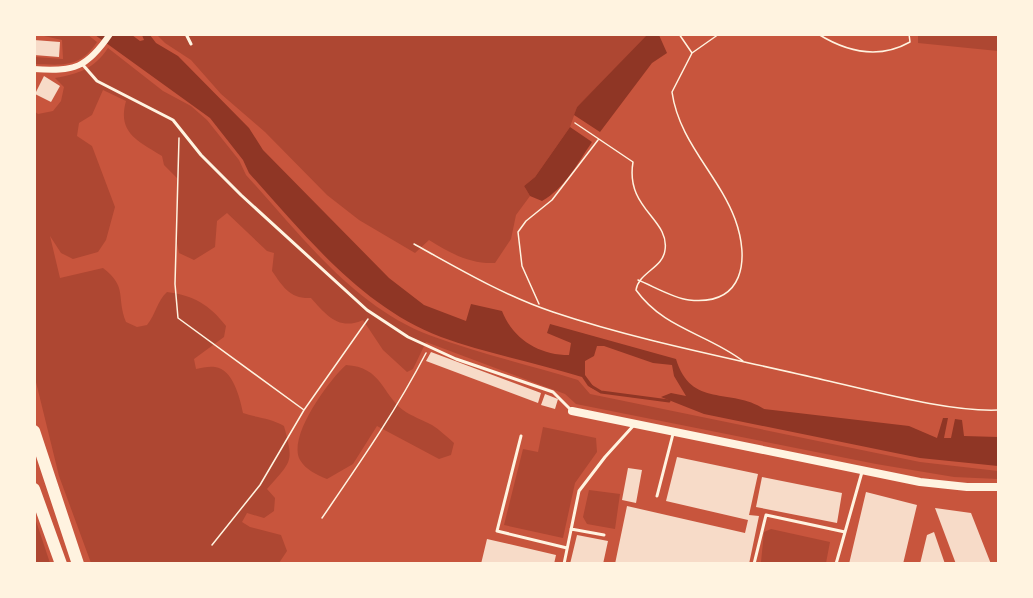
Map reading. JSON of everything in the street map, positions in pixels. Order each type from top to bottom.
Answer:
[{"type":"highway","points":[[34,431],[41,459],[78,564]]},
{"type":"highway","points":[[34,489],[61,564]]},
{"type":"street","points":[[34,69],[65,71],[82,65],[102,46],[110,34]]},
{"type":"street","points":[[572,411],[921,482],[968,487],[999,487]]},
{"type":"lane","points":[[186,34],[191,44]]},
{"type":"lane","points":[[82,65],[97,81],[165,114],[183,129],[201,155],[240,195],[372,314],[408,337],[456,359],[553,392],[564,400],[572,411]]},
{"type":"lane","points":[[564,564],[579,491],[605,457],[635,424]]},
{"type":"lane","points":[[657,496],[674,432]]},
{"type":"lane","points":[[521,436],[497,531],[567,548]]},
{"type":"lane","points":[[836,564],[863,471]]},
{"type":"lane","points":[[754,564],[766,515],[845,532]]},
{"type":"lane","points":[[571,529],[604,535]]},
{"type":"path","points":[[679,34],[692,53]]},
{"type":"path","points":[[638,280],[688,300],[707,299],[726,294],[735,287],[743,268],[735,220],[687,138],[674,106],[672,92],[692,53],[719,34]]},
{"type":"path","points":[[818,34],[841,48],[861,53],[900,48],[910,42],[909,34]]},
{"type":"path","points":[[575,123],[633,162],[632,188],[638,202],[653,217],[664,238],[666,249],[661,259],[638,280],[636,290],[656,312],[679,328],[725,348],[743,361]]},
{"type":"path","points":[[183,129],[179,138],[175,284],[178,318],[304,410]]},
{"type":"path","points":[[540,306],[522,266],[518,232],[526,220],[552,200],[599,139]]},
{"type":"path","points":[[414,244],[465,273],[540,306],[639,335],[877,392],[981,411],[999,410]]},
{"type":"path","points":[[212,545],[260,484],[304,410],[372,314]]},
{"type":"path","points":[[322,518],[379,435],[409,387],[429,347]]},
{"type":"shaded area","points":[[35,34],[88,35],[97,42],[84,57],[77,61],[62,64],[35,64],[35,57],[63,59],[62,40]]},
{"type":"shaded area","points":[[648,34],[659,35],[667,53],[652,63],[600,132],[574,115],[577,107]]},
{"type":"shaded area","points":[[95,35],[132,35],[140,41],[144,40],[142,35],[150,35],[156,43],[178,56],[249,128],[263,150],[389,278],[424,305],[466,321],[471,304],[502,311],[520,337],[528,344],[547,352],[569,355],[571,343],[547,333],[550,324],[676,359],[683,375],[691,385],[702,391],[738,399],[764,409],[909,426],[937,438],[943,418],[948,418],[944,438],[951,438],[955,419],[962,420],[964,436],[998,437],[998,466],[920,458],[704,414],[661,397],[671,393],[686,396],[674,376],[672,365],[653,363],[604,346],[597,346],[594,356],[585,361],[585,375],[596,390],[588,386],[582,377],[458,343],[412,324],[359,288],[313,244],[249,173],[243,160],[210,118]]},
{"type":"shaded area","points":[[157,35],[648,35],[577,107],[570,127],[535,177],[524,186],[530,196],[516,215],[511,239],[495,263],[486,263],[468,260],[429,240],[415,253],[359,220],[327,195],[265,132],[221,94],[191,60]]},
{"type":"shaded area","points":[[918,35],[998,35],[998,51],[918,43]]},
{"type":"shaded area","points":[[108,48],[163,91],[191,106],[207,120],[239,160],[246,175],[329,266],[376,306],[401,322],[447,341],[578,380],[590,394],[920,462],[998,471],[998,479],[954,477],[876,464],[576,404],[565,394],[426,342],[413,369],[407,372],[383,350],[363,320],[347,324],[334,320],[311,298],[304,298],[288,291],[272,271],[274,253],[267,251],[227,213],[217,221],[215,247],[194,260],[179,253],[176,239],[178,179],[164,165],[162,156],[138,140],[127,129],[124,121],[126,101],[103,90],[92,115],[79,123],[77,136],[92,146],[115,207],[106,240],[98,252],[73,259],[61,253],[50,236],[60,278],[103,268],[119,287],[126,322],[137,327],[147,325],[167,292],[193,299],[214,312],[226,326],[224,337],[194,359],[196,369],[215,367],[227,373],[235,385],[243,413],[284,426],[290,455],[282,472],[267,489],[275,498],[274,511],[264,518],[247,513],[242,522],[250,527],[281,535],[287,551],[279,563],[91,563],[59,476],[35,378],[34,111],[38,114],[53,111],[61,101],[64,87],[55,78],[71,75],[91,66]]},
{"type":"shaded area","points":[[570,127],[592,142],[570,175],[550,196],[542,201],[530,196],[524,186],[535,177]]},
{"type":"shaded area","points":[[346,365],[358,367],[374,376],[403,410],[432,425],[454,443],[451,455],[439,459],[377,426],[353,464],[327,479],[305,467],[300,460],[298,450],[304,424],[330,383]]},
{"type":"shaded area","points":[[543,427],[596,438],[597,452],[575,483],[563,538],[504,525],[523,449],[538,452]]},
{"type":"shaded area","points":[[589,490],[620,494],[615,529],[587,524],[583,517]]},
{"type":"shaded area","points":[[34,515],[50,563],[35,563]]},
{"type":"shaded area","points":[[771,529],[830,542],[826,563],[761,562],[764,532]]},
{"type":"building","points":[[34,40],[60,42],[59,57],[34,55]]},
{"type":"building","points":[[44,76],[60,86],[51,102],[35,94]]},
{"type":"building","points":[[431,352],[541,393],[538,403],[426,361]]},
{"type":"building","points":[[545,394],[558,399],[555,409],[541,405]]},
{"type":"building","points":[[677,457],[758,474],[749,515],[759,516],[749,564],[615,564],[627,506],[745,533],[748,520],[666,501]]},
{"type":"building","points":[[628,468],[642,470],[636,503],[622,500]]},
{"type":"building","points":[[762,477],[842,493],[837,523],[756,507]]},
{"type":"building","points":[[866,492],[917,505],[903,564],[849,564]]},
{"type":"building","points":[[935,508],[971,513],[991,564],[956,564]]},
{"type":"building","points":[[934,532],[945,564],[920,564],[927,535]]},
{"type":"building","points":[[577,535],[608,541],[603,564],[570,564]]},
{"type":"building","points":[[487,539],[556,555],[554,564],[481,564]]},
{"type":"waterway","points":[[591,386],[601,392],[669,401]]}]
